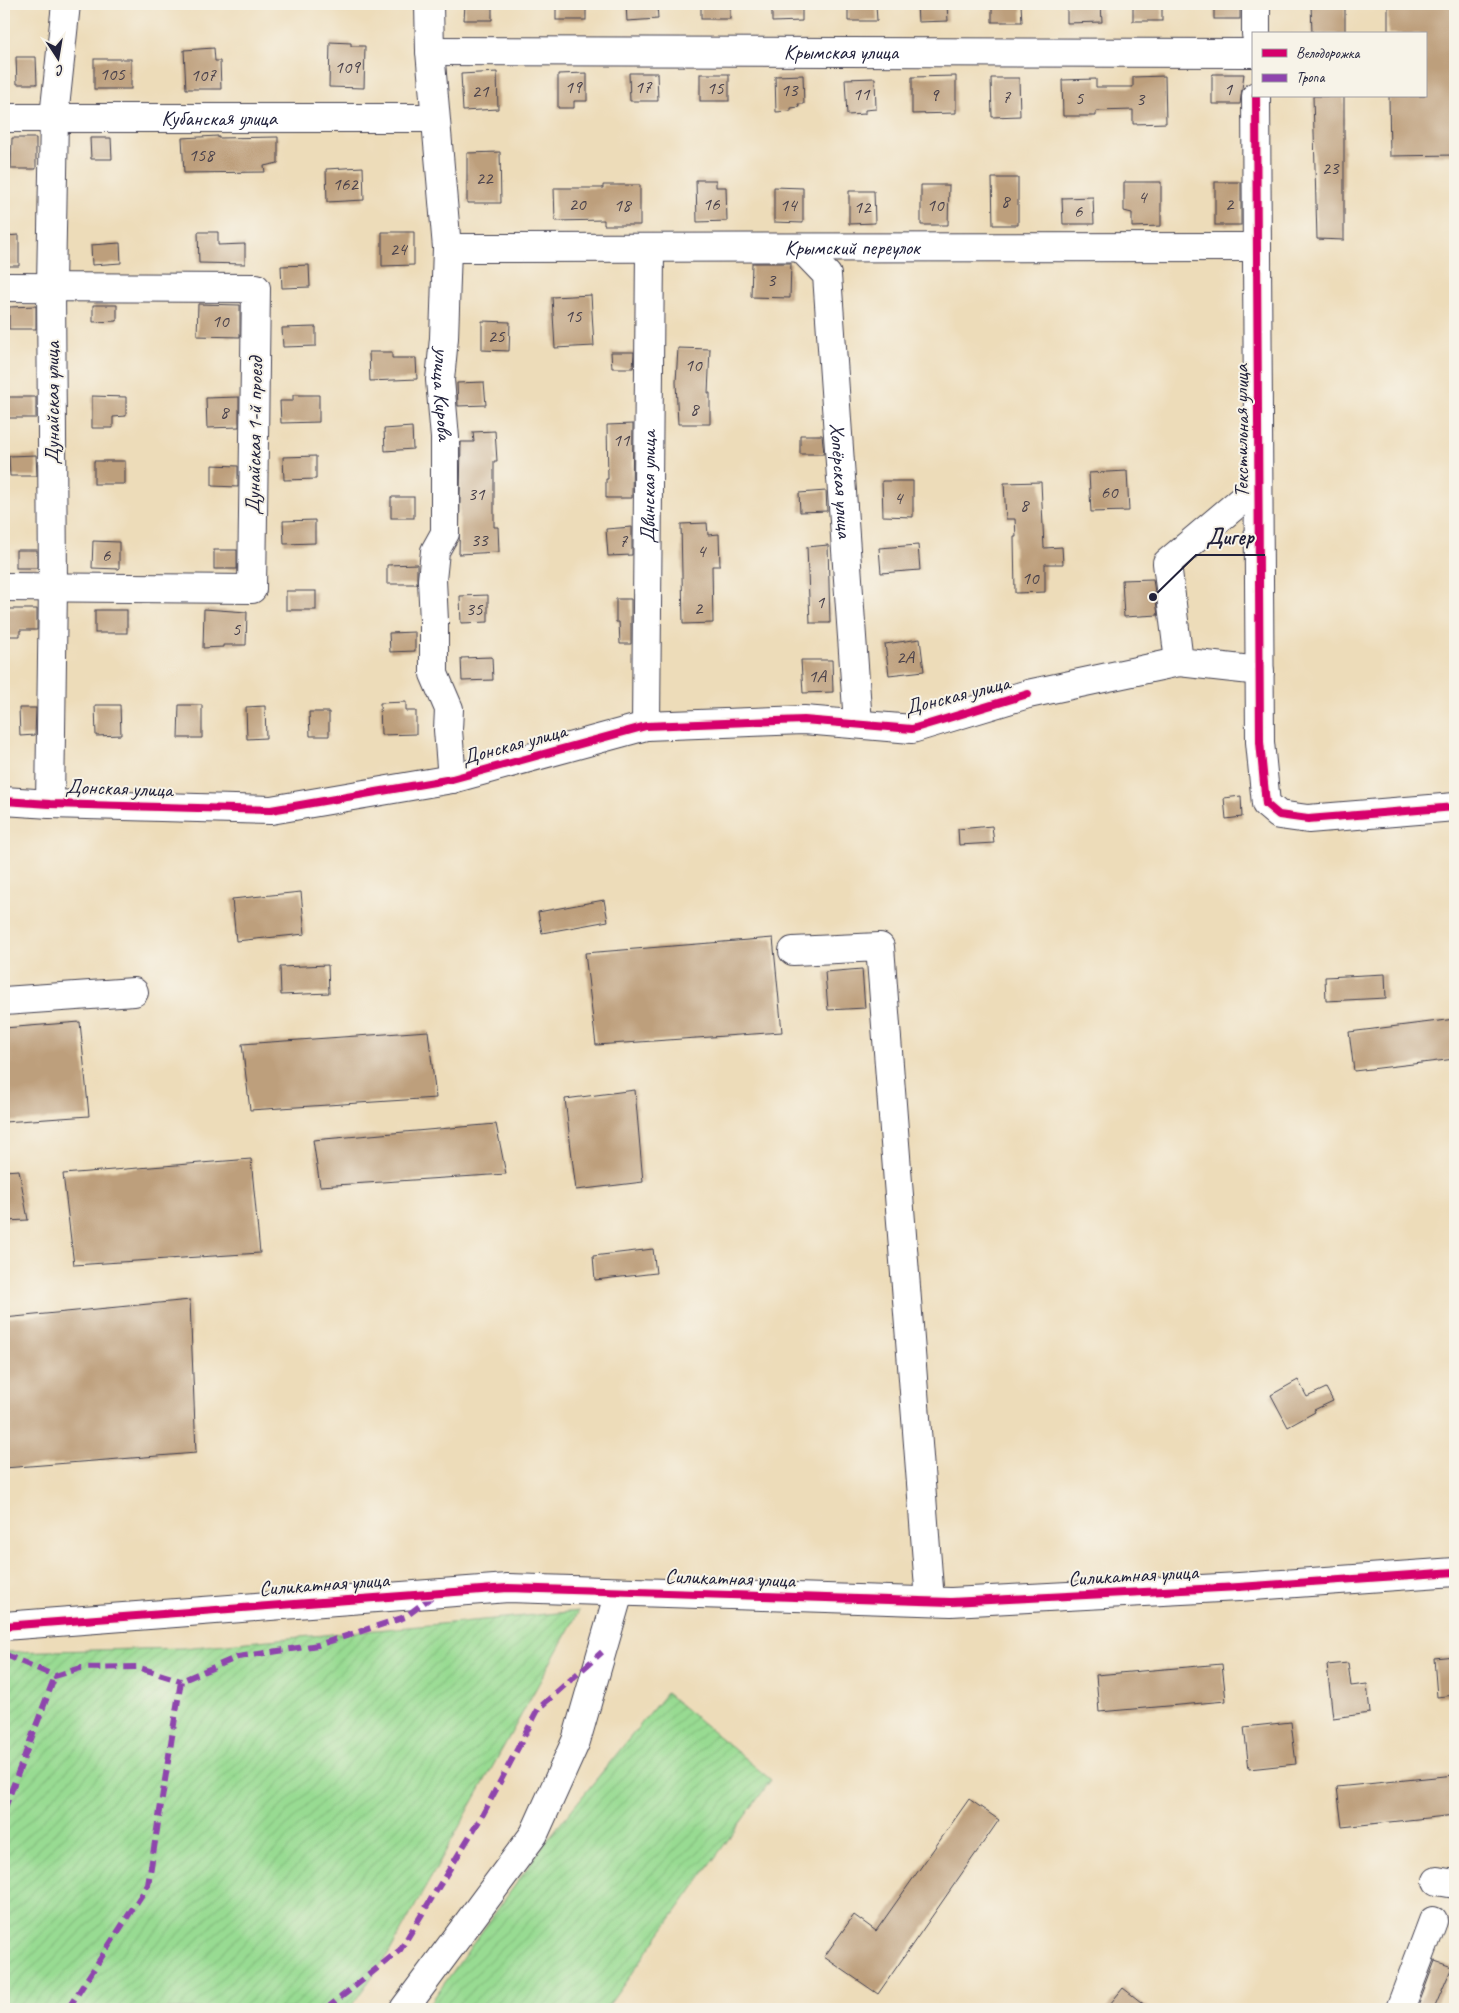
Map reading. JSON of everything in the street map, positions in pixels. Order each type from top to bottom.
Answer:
[{"type":"street","name":"Дунайская улица","points":[[50,804],[53,586],[51,286],[54,117],[66,4]]},
{"type":"street","name":"улица Кирова","points":[[429,4],[430,51],[447,248],[444,338],[440,380],[445,438],[445,533],[436,551],[432,580],[434,674],[449,709],[448,730],[452,779]]},
{"type":"street","points":[[1256,4],[1256,32]]},
{"type":"street","name":"Крымская улица","points":[[430,51],[1252,53]]},
{"type":"street","name":"Текстильная улица","points":[[1256,98],[1260,742],[1266,804],[1279,815],[1308,819],[1455,807]]},
{"type":"street","name":"Кубанская улица","points":[[4,118],[435,118]]},
{"type":"street","name":"Крымский переулок","points":[[447,248],[1257,247]]},
{"type":"street","name":"Двинская улица","points":[[646,726],[650,249]]},
{"type":"street","name":"Хопёрская улица","points":[[802,249],[827,275],[858,724]]},
{"type":"street","name":"Дунайская 1-й проезд","points":[[4,287],[256,288],[252,589],[4,587]]},
{"type":"street","points":[[1179,662],[1167,563],[1258,486]]},
{"type":"street","name":"Донская улица","points":[[4,801],[271,810],[452,779],[646,726],[804,720],[912,729],[1028,694],[1179,662],[1260,671]]},
{"type":"street","points":[[793,951],[880,947],[930,1601]]},
{"type":"street","points":[[4,1001],[134,992]]},
{"type":"street","name":"Силикатная улица","points":[[4,1626],[508,1588],[930,1601],[1239,1587],[1455,1572]]},
{"type":"street","points":[[404,2009],[534,1834],[576,1741],[619,1592]]},
{"type":"street","points":[[1400,2009],[1433,1920]]},
{"type":"green space","points":[[579,1611],[389,1953],[349,2009],[4,2009],[4,1652],[183,1648]]},
{"type":"green space","points":[[666,1693],[771,1780],[606,2009],[426,2009],[552,1834]]},
{"type":"building","points":[[465,4],[492,4],[492,20],[464,20]]},
{"type":"building","points":[[556,4],[586,4],[586,20],[556,20]]},
{"type":"building","points":[[626,4],[657,4],[658,19],[627,21]]},
{"type":"building","points":[[701,4],[730,4],[730,19],[701,19]]},
{"type":"building","points":[[772,4],[802,4],[802,21],[772,22]]},
{"type":"building","points":[[848,4],[876,4],[877,21],[848,21]]},
{"type":"building","points":[[917,4],[947,4],[948,21],[918,22]]},
{"type":"building","points":[[992,4],[1021,4],[1022,22],[992,22]]},
{"type":"building","points":[[1067,4],[1101,4],[1102,22],[1067,23]]},
{"type":"building","points":[[1133,4],[1162,4],[1162,21],[1133,21]]},
{"type":"building","points":[[1214,4],[1240,4],[1240,19],[1214,19]]},
{"type":"building","points":[[1311,4],[1345,4],[1345,32],[1312,32]]},
{"type":"building","points":[[1388,4],[1454,4],[1455,155],[1390,156],[1389,98],[1426,98],[1426,32],[1388,32]]},
{"type":"building","points":[[330,42],[351,43],[351,46],[365,46],[364,88],[329,87]]},
{"type":"building","points":[[214,48],[215,61],[220,61],[221,89],[186,89],[184,50]]},
{"type":"building","points":[[16,57],[36,57],[37,84],[17,84]]},
{"type":"building","points":[[94,59],[131,59],[131,89],[94,89]]},
{"type":"building","points":[[497,72],[498,109],[463,111],[461,74]]},
{"type":"building","points":[[587,73],[587,101],[574,101],[574,108],[558,108],[558,74]]},
{"type":"building","points":[[629,73],[657,73],[658,101],[630,101]]},
{"type":"building","points":[[700,74],[729,74],[729,101],[700,101]]},
{"type":"building","points":[[1212,74],[1244,74],[1240,104],[1212,104]]},
{"type":"building","points":[[803,75],[804,104],[798,104],[799,107],[791,108],[791,111],[776,112],[775,76]]},
{"type":"building","points":[[956,76],[956,113],[912,114],[912,77]]},
{"type":"building","points":[[1165,76],[1166,123],[1133,124],[1133,110],[1096,111],[1096,116],[1063,116],[1062,80],[1096,79],[1096,87],[1133,87],[1133,77]]},
{"type":"building","points":[[875,78],[876,109],[865,110],[865,114],[847,115],[845,79]]},
{"type":"building","points":[[991,78],[1019,78],[1020,116],[992,117]]},
{"type":"building","points":[[1313,98],[1344,98],[1344,240],[1317,239]]},
{"type":"building","points":[[218,136],[218,138],[278,137],[278,163],[264,166],[265,172],[184,173],[182,138]]},
{"type":"building","points":[[12,138],[36,138],[36,169],[11,169]]},
{"type":"building","points":[[90,138],[111,138],[112,159],[91,159]]},
{"type":"building","points":[[500,152],[501,203],[467,203],[467,153]]},
{"type":"building","points":[[363,167],[364,200],[327,202],[326,169]]},
{"type":"building","points":[[992,178],[1018,178],[1018,225],[993,225]]},
{"type":"building","points":[[696,180],[716,180],[716,187],[726,187],[727,221],[697,222]]},
{"type":"building","points":[[1124,182],[1161,182],[1161,226],[1132,227],[1132,213],[1124,211]]},
{"type":"building","points":[[1215,182],[1241,182],[1241,225],[1215,225]]},
{"type":"building","points":[[603,185],[640,185],[640,225],[604,225],[604,220],[555,221],[554,188],[603,188]]},
{"type":"building","points":[[921,185],[949,185],[948,225],[921,225]]},
{"type":"building","points":[[774,187],[803,188],[803,223],[774,222]]},
{"type":"building","points":[[849,191],[874,191],[875,223],[849,224]]},
{"type":"building","points":[[1093,197],[1094,224],[1063,224],[1062,198]]},
{"type":"building","points":[[198,232],[218,232],[218,245],[245,244],[245,264],[199,263]]},
{"type":"building","points":[[382,232],[414,232],[414,265],[382,266]]},
{"type":"building","points":[[19,235],[19,266],[4,266],[4,236]]},
{"type":"building","points":[[120,243],[121,263],[92,265],[91,245]]},
{"type":"building","points":[[752,263],[791,263],[790,298],[751,297]]},
{"type":"building","points":[[309,265],[310,287],[282,288],[281,266]]},
{"type":"building","points":[[591,295],[594,346],[555,348],[552,297]]},
{"type":"building","points":[[198,304],[240,305],[240,337],[197,336]]},
{"type":"building","points":[[93,305],[117,305],[117,321],[93,322]]},
{"type":"building","points":[[36,306],[36,329],[9,329],[9,307]]},
{"type":"building","points":[[482,321],[510,322],[509,351],[482,350]]},
{"type":"building","points":[[316,327],[316,346],[283,347],[282,328]]},
{"type":"building","points":[[678,348],[710,349],[708,393],[710,393],[710,424],[678,424],[676,382]]},
{"type":"building","points":[[369,352],[392,352],[392,358],[416,358],[417,379],[370,381]]},
{"type":"building","points":[[611,352],[634,352],[633,368],[612,368]]},
{"type":"building","points":[[484,382],[486,405],[458,406],[457,383]]},
{"type":"building","points":[[293,395],[319,395],[319,422],[281,423],[280,401],[293,401]]},
{"type":"building","points":[[92,396],[126,397],[126,416],[113,417],[113,428],[92,428]]},
{"type":"building","points":[[5,397],[36,397],[36,418],[6,418]]},
{"type":"building","points":[[239,397],[239,427],[207,428],[206,398]]},
{"type":"building","points":[[633,424],[632,498],[606,498],[606,479],[608,479],[607,425]]},
{"type":"building","points":[[412,427],[413,449],[385,451],[384,429]]},
{"type":"building","points":[[495,431],[497,461],[494,461],[494,527],[498,527],[499,552],[459,554],[461,442],[474,442],[473,432]]},
{"type":"building","points":[[800,435],[822,435],[824,454],[800,454]]},
{"type":"building","points":[[36,455],[37,476],[10,476],[9,456]]},
{"type":"building","points":[[316,456],[316,479],[284,480],[283,457]]},
{"type":"building","points":[[94,461],[125,461],[125,484],[94,484]]},
{"type":"building","points":[[212,465],[238,466],[238,487],[212,486]]},
{"type":"building","points":[[1127,471],[1129,511],[1091,512],[1089,473]]},
{"type":"building","points":[[882,481],[913,481],[913,517],[883,516]]},
{"type":"building","points":[[1041,482],[1044,548],[1062,547],[1063,564],[1045,564],[1045,592],[1015,593],[1015,519],[1006,519],[1004,483]]},
{"type":"building","points":[[826,491],[827,511],[800,512],[799,493]]},
{"type":"building","points":[[391,497],[414,497],[414,518],[391,518]]},
{"type":"building","points":[[315,520],[315,543],[284,544],[283,521]]},
{"type":"building","points":[[707,523],[708,535],[719,534],[720,566],[712,566],[713,623],[683,624],[681,524]]},
{"type":"building","points":[[632,527],[632,555],[608,556],[606,529]]},
{"type":"building","points":[[93,541],[119,542],[119,569],[92,568]]},
{"type":"building","points":[[828,545],[830,623],[810,623],[807,547]]},
{"type":"building","points":[[918,545],[920,570],[881,573],[879,548]]},
{"type":"building","points":[[16,550],[37,550],[37,568],[16,568]]},
{"type":"building","points":[[214,550],[237,550],[237,569],[214,569]]},
{"type":"building","points":[[417,564],[417,584],[387,584],[387,565]]},
{"type":"building","points":[[1153,579],[1158,615],[1124,617],[1122,580]]},
{"type":"building","points":[[286,591],[316,591],[316,610],[286,610]]},
{"type":"building","points":[[488,595],[488,622],[461,623],[460,596]]},
{"type":"building","points":[[616,599],[631,599],[631,644],[620,644],[619,622],[616,622]]},
{"type":"building","points":[[4,609],[37,609],[37,630],[20,630],[20,636],[4,636]]},
{"type":"building","points":[[204,609],[247,612],[246,645],[223,645],[223,647],[203,648]]},
{"type":"building","points":[[95,610],[127,610],[127,633],[95,633]]},
{"type":"building","points":[[415,632],[415,651],[390,652],[389,633]]},
{"type":"building","points":[[920,639],[924,671],[889,675],[885,644]]},
{"type":"building","points":[[492,657],[493,680],[462,681],[461,658]]},
{"type":"building","points":[[801,660],[832,660],[833,692],[803,693]]},
{"type":"building","points":[[406,702],[406,711],[416,711],[416,734],[381,735],[380,703]]},
{"type":"building","points":[[95,705],[120,705],[121,735],[96,736]]},
{"type":"building","points":[[179,705],[202,705],[202,738],[178,738]]},
{"type":"building","points":[[265,706],[266,738],[247,739],[246,707]]},
{"type":"building","points":[[19,708],[36,708],[35,735],[20,736]]},
{"type":"building","points":[[309,712],[329,712],[329,736],[310,736]]},
{"type":"building","points":[[1241,796],[1242,817],[1226,819],[1224,798]]},
{"type":"building","points":[[992,826],[994,843],[959,845],[958,829]]},
{"type":"building","points":[[301,892],[305,934],[236,941],[232,899]]},
{"type":"building","points":[[604,900],[608,921],[542,933],[538,912]]},
{"type":"building","points":[[773,938],[782,1032],[596,1045],[585,953]]},
{"type":"building","points":[[328,965],[329,993],[281,995],[280,967]]},
{"type":"building","points":[[862,969],[865,1008],[828,1010],[825,972]]},
{"type":"building","points":[[1385,974],[1386,998],[1326,1001],[1325,977]]},
{"type":"building","points":[[1455,1019],[1455,1059],[1354,1071],[1349,1032]]},
{"type":"building","points":[[80,1022],[89,1116],[4,1122],[4,1028]]},
{"type":"building","points":[[428,1031],[436,1098],[250,1110],[242,1044]]},
{"type":"building","points":[[635,1090],[643,1182],[576,1190],[565,1099]]},
{"type":"building","points":[[496,1124],[506,1174],[320,1186],[313,1140]]},
{"type":"building","points":[[251,1159],[260,1253],[74,1265],[63,1174]]},
{"type":"building","points":[[19,1170],[28,1220],[4,1221],[4,1171]]},
{"type":"building","points":[[653,1249],[656,1273],[595,1280],[593,1256]]},
{"type":"building","points":[[190,1300],[196,1453],[4,1468],[4,1318]]},
{"type":"building","points":[[1298,1380],[1307,1397],[1326,1388],[1333,1401],[1314,1410],[1315,1412],[1288,1427],[1271,1395]]},
{"type":"building","points":[[1455,1656],[1455,1695],[1437,1697],[1434,1658]]},
{"type":"building","points":[[1348,1663],[1351,1686],[1367,1684],[1370,1713],[1333,1718],[1327,1665]]},
{"type":"building","points":[[1222,1664],[1226,1701],[1099,1712],[1096,1675]]},
{"type":"building","points":[[1291,1722],[1296,1764],[1249,1769],[1244,1727]]},
{"type":"building","points":[[1455,1775],[1455,1815],[1342,1827],[1337,1787]]},
{"type":"building","points":[[969,1799],[999,1820],[878,1994],[824,1957],[854,1915],[876,1931]]},
{"type":"building","points":[[1435,1961],[1452,1967],[1434,2009],[1417,2009]]},
{"type":"building","points":[[1123,1988],[1150,2009],[1106,2009]]},
{"type":"marked path","points":[[68,2009],[148,1885],[181,1681],[238,1657],[318,1645],[405,1617],[434,1595]]},
{"type":"marked path","points":[[326,2009],[400,1950],[482,1816],[539,1708],[602,1652]]},
{"type":"marked path","points":[[4,1654],[55,1676],[81,1668],[137,1667],[181,1681]]},
{"type":"marked path","points":[[4,1810],[55,1676]]},
{"type":"cycle path","points":[[1256,98],[1260,742],[1266,804],[1279,815],[1308,819],[1455,807]]},
{"type":"cycle path","points":[[4,801],[271,810],[452,779],[646,726],[804,720],[912,729],[1028,694]]},
{"type":"cycle path","points":[[4,1626],[508,1588],[951,1602],[1239,1587],[1455,1572]]},
{"type":"place","name":"Дигер","points":[[1153,597]]}]
